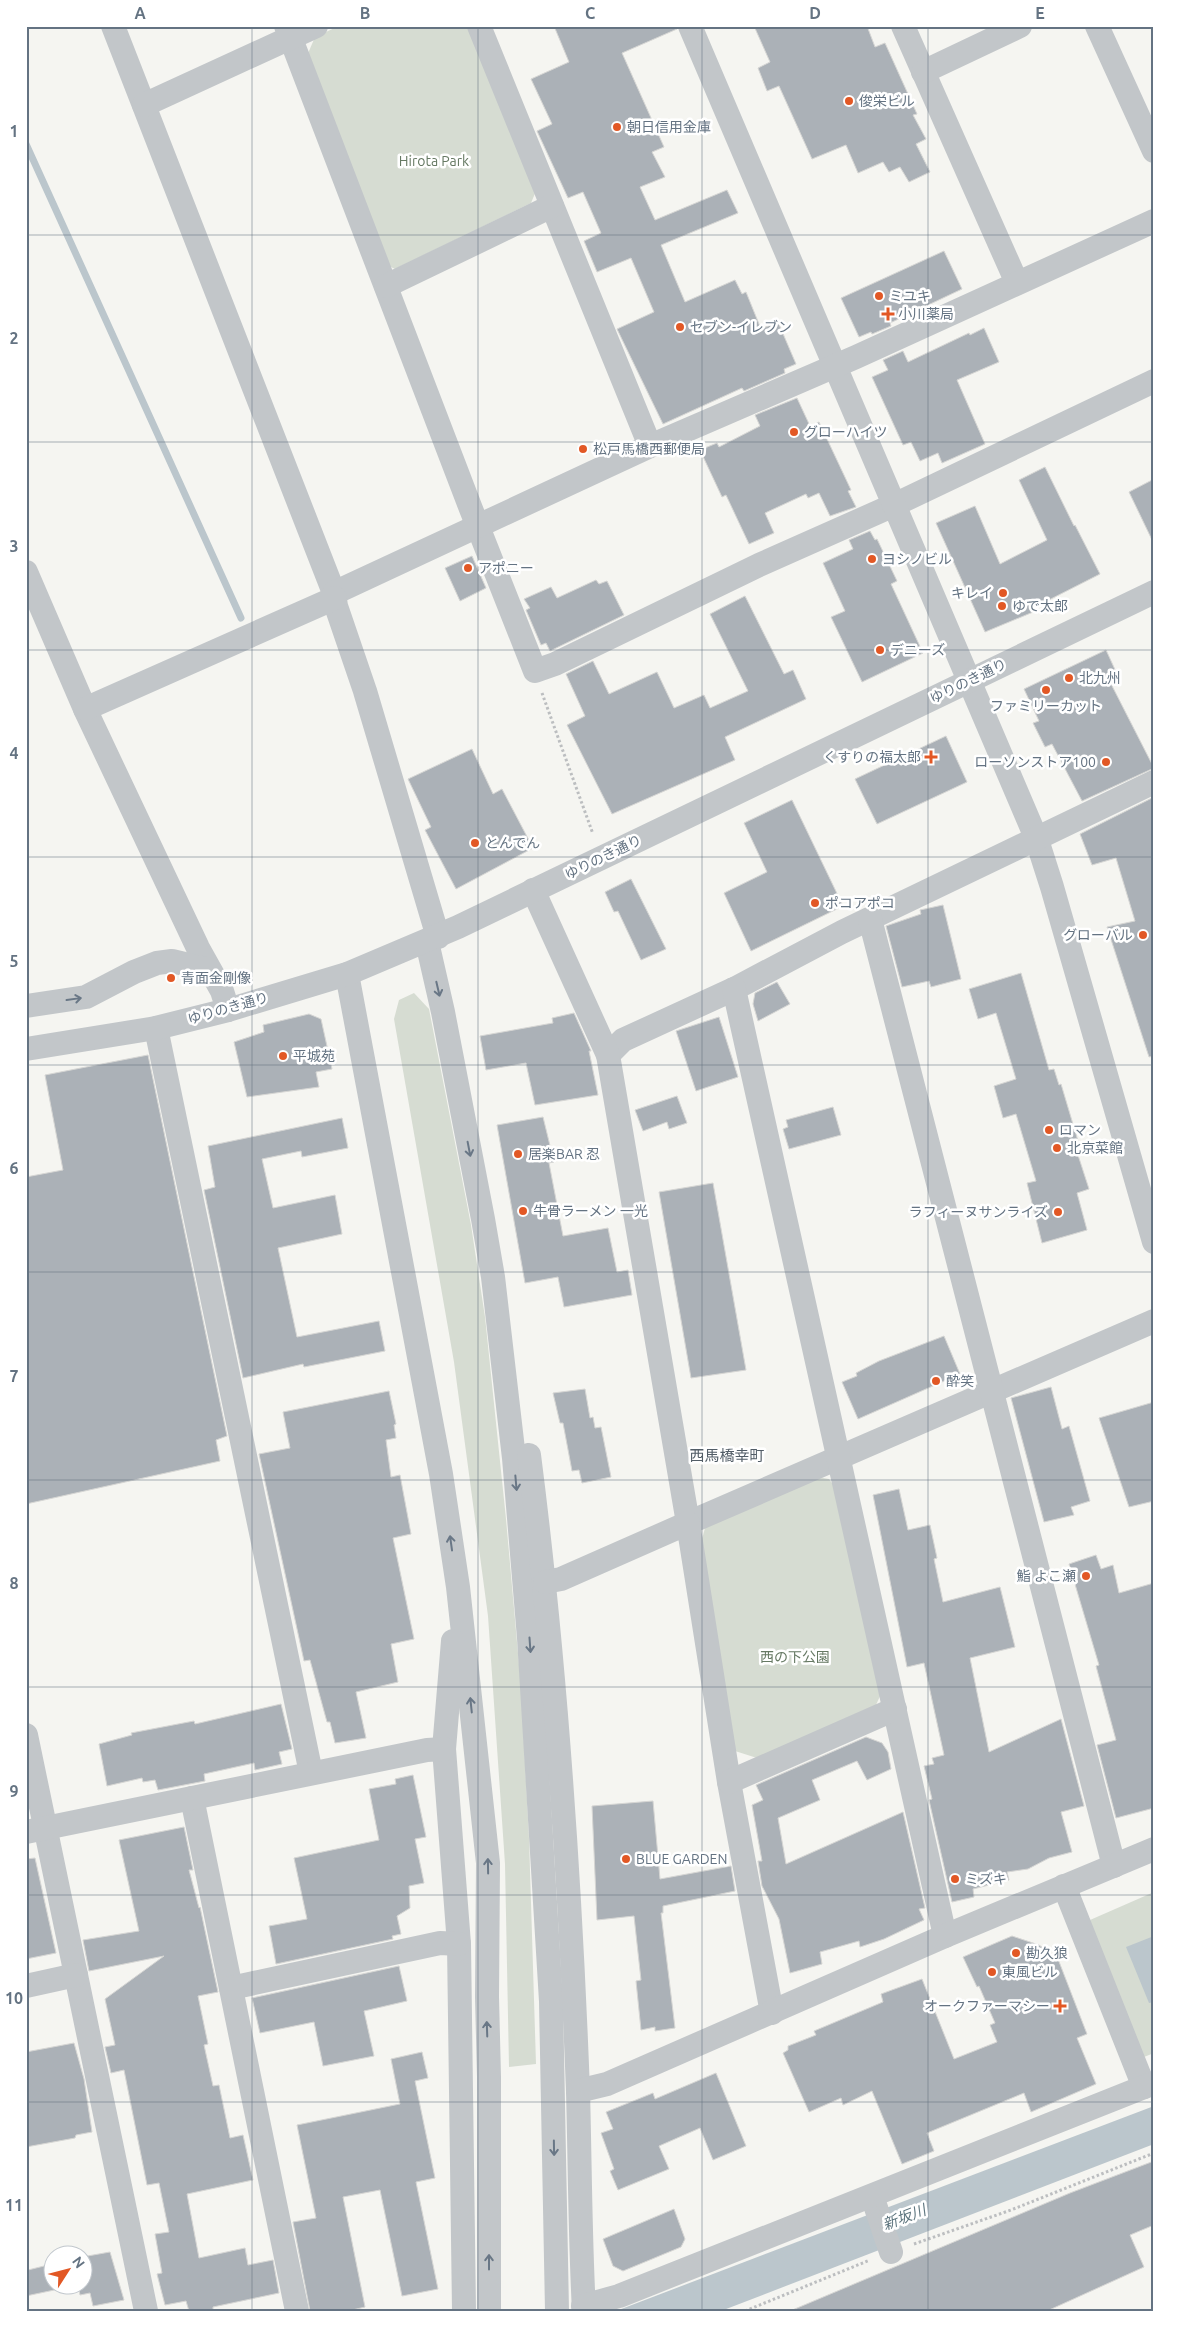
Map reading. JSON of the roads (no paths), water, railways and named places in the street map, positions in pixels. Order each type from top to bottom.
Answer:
[{"type":"street","points":[[113,26],[335,595],[402,812],[432,939],[446,1031],[492,1277],[524,1422],[546,1582],[568,1889],[578,2091],[584,2308],[620,2296],[1149,2085],[1064,1886]]},
{"type":"street","points":[[144,105],[288,32],[316,26]]},
{"type":"street","points":[[479,26],[650,446]]},
{"type":"street","points":[[690,26],[1036,840],[1052,887],[1154,1242]]},
{"type":"street","points":[[903,26],[1016,283]]},
{"type":"street","points":[[923,72],[1020,26]]},
{"type":"street","points":[[1097,26],[1154,152]]},
{"type":"street","points":[[288,32],[478,527],[535,670],[555,664],[759,565],[894,505],[1154,381]]},
{"type":"street","points":[[386,286],[552,206]]},
{"type":"street","points":[[85,709],[335,595],[650,446],[1154,221]]},
{"type":"street","points":[[26,572],[85,709],[209,970],[222,991],[228,1010]]},
{"type":"street","name":"ゆりのき通り","points":[[26,1049],[156,1028],[228,1010],[347,974],[432,939],[1154,592]]},
{"type":"street","points":[[608,1054],[623,1040],[734,989],[870,919],[1154,782]]},
{"type":"street","points":[[533,890],[608,1054],[688,1523],[729,1782],[772,2013]]},
{"type":"street","points":[[870,919],[1114,1866]]},
{"type":"street","points":[[26,1006],[86,997],[134,972],[172,961],[209,970]]},
{"type":"street","points":[[347,974],[442,1474],[458,1587],[488,1863],[486,1998],[489,2077],[489,2311]]},
{"type":"street","points":[[734,989],[945,1936]]},
{"type":"street","points":[[156,1028],[312,1774]]},
{"type":"street","points":[[492,1277],[514,1458],[529,1638],[551,2001],[557,2311]]},
{"type":"street","points":[[546,1582],[561,1579],[1154,1321]]},
{"type":"street","points":[[458,1587],[444,1749],[459,1944],[464,2311]]},
{"type":"street","points":[[729,1782],[895,1709]]},
{"type":"street","points":[[26,1735],[36,1830],[76,1975],[146,2311]]},
{"type":"street","points":[[36,1830],[427,1750],[444,1749]]},
{"type":"street","points":[[192,1798],[297,2311]]},
{"type":"street","points":[[578,2091],[607,2084],[945,1936],[1154,1849]]},
{"type":"street","points":[[231,1988],[440,1943],[459,1944]]},
{"type":"street","points":[[26,1986],[76,1975]]},
{"type":"street","points":[[872,2196],[891,2252]]},
{"type":"water","points":[[1154,1936],[1154,2002],[1149,2003],[1126,1947]]},
{"type":"water","name":"新坂川","points":[[1154,2106],[1154,2144],[721,2311],[616,2311]]},
{"type":"waterway","points":[[26,144],[241,618]]},
{"type":"place","name":"俊栄ビル","points":[[849,101]]},
{"type":"place","name":"朝日信用金庫","points":[[617,127]]},
{"type":"place","name":"ミユキ","points":[[879,296]]},
{"type":"place","name":"小川薬局","points":[[888,314]]},
{"type":"place","name":"セブン-イレブン","points":[[680,327]]},
{"type":"place","name":"グローハイツ","points":[[794,432]]},
{"type":"place","name":"松戸馬橋西郵便局","points":[[583,449]]},
{"type":"place","name":"ヨシノビル","points":[[872,559]]},
{"type":"place","name":"アポニー","points":[[468,568]]},
{"type":"place","name":"キレイ","points":[[1003,593]]},
{"type":"place","name":"ゆで太郎","points":[[1002,606]]},
{"type":"place","name":"デニーズ","points":[[880,650]]},
{"type":"place","name":"北九州","points":[[1069,678]]},
{"type":"place","name":"ファミリーカット","points":[[1046,690]]},
{"type":"place","name":"くすりの福太郎","points":[[931,757]]},
{"type":"place","name":"ローソンストア100","points":[[1106,762]]},
{"type":"place","name":"とんでん","points":[[475,843]]},
{"type":"place","name":"ポコアポコ","points":[[815,903]]},
{"type":"place","name":"グローバル","points":[[1143,935]]},
{"type":"place","name":"青面金剛像","points":[[171,978]]},
{"type":"place","name":"平城苑","points":[[283,1056]]},
{"type":"place","name":"ロマン","points":[[1049,1130]]},
{"type":"place","name":"北京菜館","points":[[1057,1148]]},
{"type":"place","name":"居楽BAR 忍","points":[[518,1154]]},
{"type":"place","name":"牛骨ラーメン 一光","points":[[523,1211]]},
{"type":"place","name":"ラフィーヌサンライズ","points":[[1058,1212]]},
{"type":"place","name":"酔笑","points":[[936,1381]]},
{"type":"place","name":"鮨 よこ瀬","points":[[1086,1576]]},
{"type":"place","name":"BLUE GARDEN","points":[[626,1859]]},
{"type":"place","name":"ミズキ","points":[[955,1879]]},
{"type":"place","name":"勘久狼","points":[[1016,1953]]},
{"type":"place","name":"東風ビル","points":[[992,1972]]},
{"type":"place","name":"オークファーマシー","points":[[1060,2006]]},
{"type":"district","name":"西馬橋幸町","points":[[727,1455]]},
{"type":"park label","name":"Hirota Park","points":[[434,161]]},
{"type":"park label","name":"西の下公園","points":[[795,1657]]}]
